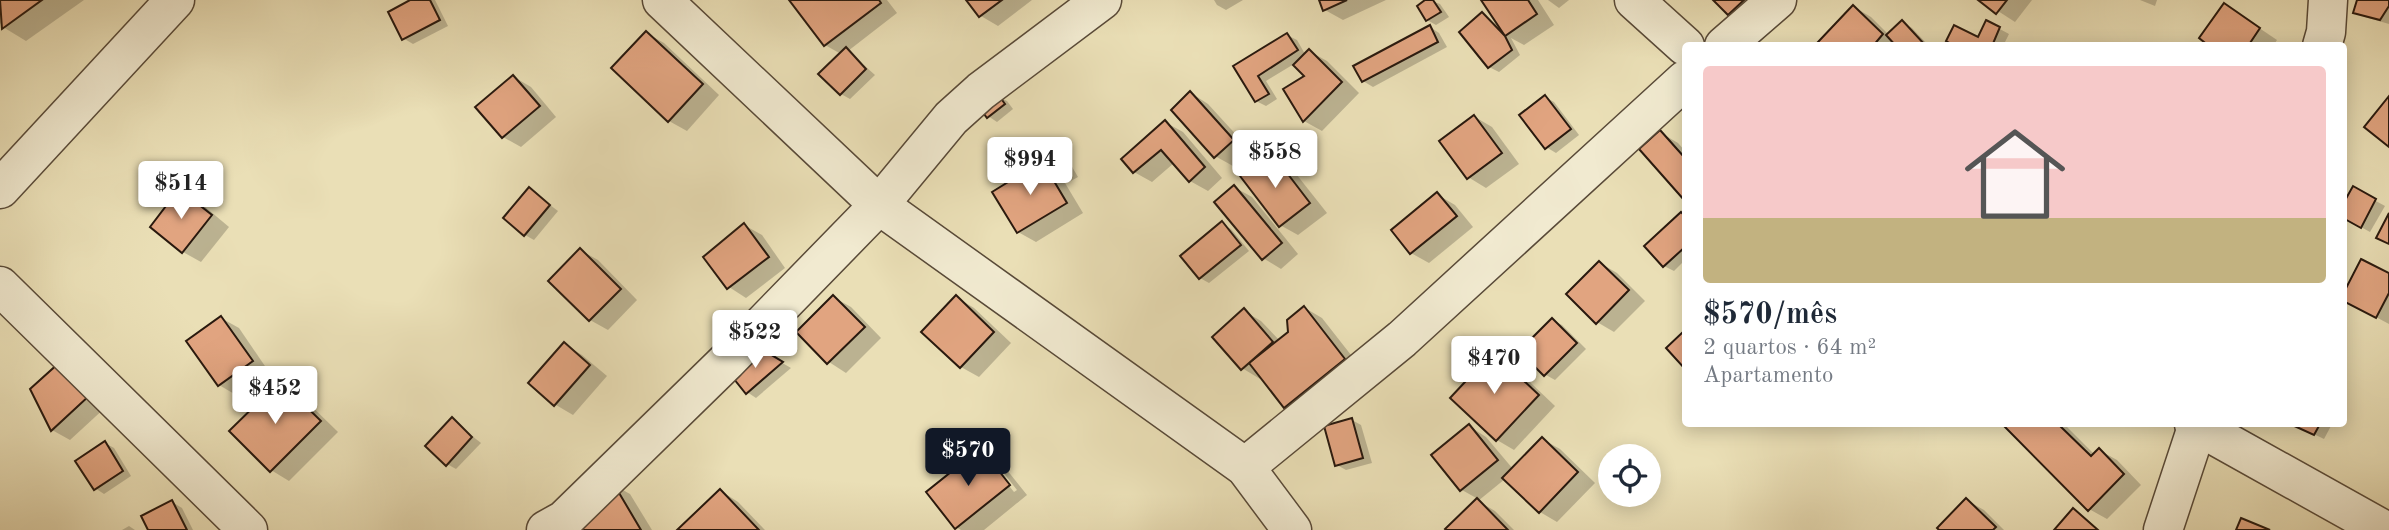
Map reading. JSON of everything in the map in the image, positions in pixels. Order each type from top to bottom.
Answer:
[{"type":"street","points":[[0,190],[175,0]]},
{"type":"street","points":[[662,0],[879,205],[1245,467],[1292,530]]},
{"type":"street","points":[[546,530],[564,520],[718,371],[879,205],[951,118],[981,91],[1101,0]]},
{"type":"street","points":[[1634,0],[1682,43]]},
{"type":"street","points":[[1729,42],[1777,0]]},
{"type":"street","points":[[2323,42],[2328,0]]},
{"type":"street","points":[[1245,467],[1402,339],[1682,83]]},
{"type":"street","points":[[0,286],[248,530]]},
{"type":"street","points":[[2163,530],[2196,427]]},
{"type":"street","points":[[2202,427],[2384,530]]},
{"type":"building","points":[[0,0],[42,0],[2,29]]},
{"type":"building","points":[[410,0],[430,0],[440,20],[402,40],[388,12]]},
{"type":"building","points":[[789,0],[879,0],[881,3],[824,46]]},
{"type":"building","points":[[966,0],[1002,0],[979,17]]},
{"type":"building","points":[[1319,0],[1347,0],[1323,11]]},
{"type":"building","points":[[1425,0],[1433,0],[1441,12],[1426,21],[1417,6]]},
{"type":"building","points":[[1481,0],[1528,0],[1537,14],[1505,36]]},
{"type":"building","points":[[1713,0],[1744,0],[1728,15]]},
{"type":"building","points":[[1978,0],[2007,0],[1996,14]]},
{"type":"building","points":[[2357,0],[2389,0],[2389,6],[2380,20],[2353,13]]},
{"type":"building","points":[[2224,3],[2260,28],[2251,42],[2204,42],[2199,38]]},
{"type":"building","points":[[1853,5],[1883,34],[1876,42],[1818,42]]},
{"type":"building","points":[[1482,12],[1505,36],[1512,50],[1488,68],[1459,32]]},
{"type":"building","points":[[1902,20],[1922,42],[1892,42],[1886,35]]},
{"type":"building","points":[[1986,20],[2000,27],[1994,42],[1946,41],[1954,25],[1978,37]]},
{"type":"building","points":[[1430,25],[1438,42],[1362,82],[1353,66]]},
{"type":"building","points":[[646,31],[703,84],[668,122],[611,68]]},
{"type":"building","points":[[1287,33],[1298,50],[1258,76],[1269,94],[1255,102],[1233,66]]},
{"type":"building","points":[[846,47],[866,69],[840,95],[818,74]]},
{"type":"building","points":[[1309,49],[1342,82],[1303,122],[1283,89],[1304,76],[1293,65]]},
{"type":"building","points":[[513,75],[540,106],[502,138],[475,107]]},
{"type":"building","points":[[1190,91],[1234,140],[1214,158],[1171,110]]},
{"type":"building","points":[[997,93],[1005,104],[987,118],[979,107]]},
{"type":"building","points":[[1545,95],[1571,129],[1545,149],[1519,115]]},
{"type":"building","points":[[2389,96],[2389,147],[2364,127]]},
{"type":"building","points":[[1474,115],[1502,153],[1467,179],[1439,141]]},
{"type":"building","points":[[1165,120],[1205,167],[1189,182],[1161,150],[1133,173],[1121,159]]},
{"type":"building","points":[[1660,130],[1682,155],[1682,198],[1639,149]]},
{"type":"building","points":[[1271,152],[1310,203],[1279,227],[1240,176]]},
{"type":"building","points":[[1061,157],[1069,172],[1059,178],[1051,163]]},
{"type":"building","points":[[1042,161],[1067,203],[1017,233],[992,192]]},
{"type":"building","points":[[1234,185],[1282,243],[1262,260],[1214,202]]},
{"type":"building","points":[[2353,186],[2376,199],[2361,228],[2347,220],[2347,197]]},
{"type":"building","points":[[529,187],[550,205],[524,236],[503,218]]},
{"type":"building","points":[[179,189],[212,215],[182,253],[150,227]]},
{"type":"building","points":[[1437,192],[1457,216],[1410,254],[1391,230]]},
{"type":"building","points":[[1682,213],[1682,250],[1663,267],[1644,246]]},
{"type":"building","points":[[2389,213],[2389,244],[2376,238]]},
{"type":"building","points":[[1222,221],[1241,245],[1199,279],[1180,256]]},
{"type":"building","points":[[744,223],[769,257],[727,289],[703,257]]},
{"type":"building","points":[[580,248],[621,289],[589,321],[548,281]]},
{"type":"building","points":[[2361,259],[2389,273],[2389,293],[2376,318],[2347,303],[2347,286]]},
{"type":"building","points":[[1599,261],[1629,290],[1596,324],[1566,294]]},
{"type":"building","points":[[833,295],[865,327],[827,364],[796,332]]},
{"type":"building","points":[[956,295],[994,332],[960,368],[921,332]]},
{"type":"building","points":[[1304,306],[1345,359],[1284,408],[1249,363],[1288,332],[1287,320]]},
{"type":"building","points":[[1244,308],[1273,342],[1241,370],[1212,337]]},
{"type":"building","points":[[221,316],[253,361],[218,386],[186,341]]},
{"type":"building","points":[[1552,318],[1577,343],[1544,376],[1519,351]]},
{"type":"building","points":[[1682,333],[1682,366],[1666,348]]},
{"type":"building","points":[[564,342],[590,365],[554,406],[528,383]]},
{"type":"building","points":[[760,348],[783,362],[746,394],[730,374]]},
{"type":"building","points":[[1493,352],[1539,395],[1496,441],[1450,398]]},
{"type":"building","points":[[60,362],[90,395],[51,431],[30,389]]},
{"type":"building","points":[[280,381],[321,421],[270,472],[229,431]]},
{"type":"building","points":[[452,417],[472,437],[446,466],[425,446]]},
{"type":"building","points":[[1352,418],[1363,458],[1335,466],[1324,426]]},
{"type":"building","points":[[1469,424],[1498,460],[1460,491],[1431,455]]},
{"type":"building","points":[[2005,427],[2061,427],[2091,456],[2099,448],[2124,474],[2088,511]]},
{"type":"building","points":[[2297,427],[2318,427],[2314,435]]},
{"type":"building","points":[[1542,437],[1578,472],[1539,513],[1502,478]]},
{"type":"building","points":[[105,441],[123,471],[94,490],[75,461]]},
{"type":"building","points":[[981,448],[1010,485],[955,529],[926,492]]},
{"type":"building","points":[[612,481],[641,530],[576,530]]},
{"type":"building","points":[[720,489],[759,530],[677,530]]},
{"type":"building","points":[[1477,498],[1508,530],[1445,529]]},
{"type":"building","points":[[1966,498],[1996,527],[1993,530],[1939,530],[1937,528]]},
{"type":"building","points":[[172,500],[187,530],[148,530],[141,516]]},
{"type":"building","points":[[2073,508],[2098,530],[2054,530]]},
{"type":"building","points":[[2241,518],[2270,530],[2236,530]]}]
